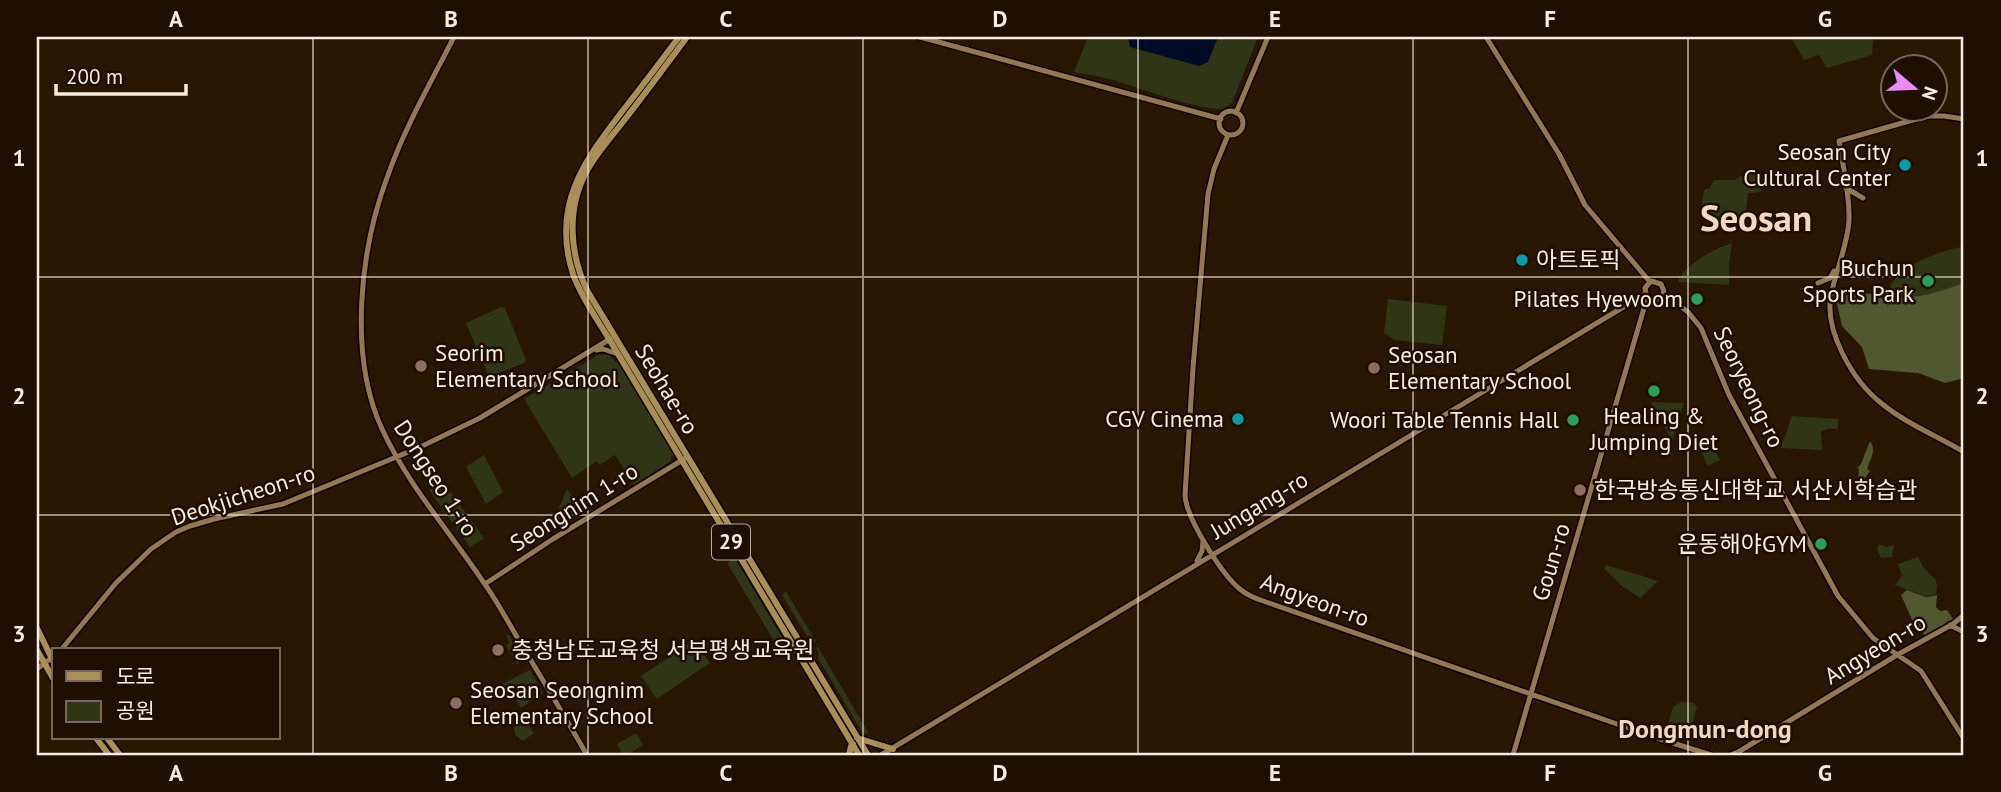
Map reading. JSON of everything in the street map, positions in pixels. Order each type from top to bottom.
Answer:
[{"type":"main road","name":"Seohae-ro","points":[[679,37],[589,156],[576,181],[569,203],[567,239],[573,272],[579,288],[612,338],[855,741],[868,755]]},
{"type":"main road","name":"Seohae-ro","points":[[685,458],[618,354],[577,265],[572,229],[576,199],[592,162],[687,37]]},
{"type":"main road","points":[[37,628],[52,657]]},
{"type":"main road","points":[[37,650],[40,666]]},
{"type":"main road","points":[[97,740],[108,755]]},
{"type":"main road","points":[[109,740],[120,755]]},
{"type":"main road","name":"Seohae-ro","points":[[855,741],[859,755]]},
{"type":"main road","points":[[849,755],[855,741],[892,752]]},
{"type":"street","name":"Dongseo 1-ro","points":[[454,37],[387,177],[374,225],[365,271],[362,340],[367,378],[378,421],[396,457],[485,584],[587,755]]},
{"type":"street","points":[[924,37],[1221,119]]},
{"type":"street","points":[[1237,113],[1268,37]]},
{"type":"street","points":[[1486,37],[1559,154],[1585,205],[1650,282],[1660,283],[1663,288],[1658,300],[1646,296]]},
{"type":"street","points":[[1227,112],[1237,113],[1242,120],[1242,128],[1236,134],[1228,135],[1221,128],[1221,119],[1227,112]]},
{"type":"street","points":[[1964,119],[1923,117],[1839,141],[1849,223],[1829,312],[1837,338],[1855,376],[1873,397],[1889,410],[1964,452]]},
{"type":"street","name":"Angyeon-ro","points":[[1228,135],[1208,194],[1185,499],[1189,515],[1212,554],[1236,586],[1252,597],[1712,755]]},
{"type":"street","points":[[1846,188],[1863,198]]},
{"type":"street","points":[[1818,283],[1830,278],[1839,266]]},
{"type":"street","name":"Goun-ro","points":[[1513,755],[1646,296],[1645,286],[1650,282]]},
{"type":"street","name":"Seoryeong-ro","points":[[1663,293],[1699,324],[1729,395],[1832,586],[1873,638],[1922,673],[1964,739]]},
{"type":"street","name":"Jungang-ro","points":[[883,755],[892,752],[1212,554],[1646,296]]},
{"type":"street","name":"Deokjicheon-ro","points":[[63,648],[116,583],[176,532],[214,519],[283,504],[418,448],[480,418],[612,338]]},
{"type":"street","points":[[592,350],[603,349],[618,354]]},
{"type":"street","name":"Seongnim 1-ro","points":[[485,584],[685,458]]},
{"type":"street","points":[[1196,564],[1204,540]]},
{"type":"street","points":[[1950,625],[1964,631],[1964,616]]},
{"type":"street","name":"Angyeon-ro","points":[[1731,755],[1964,616]]},
{"type":"green space","points":[[1088,37],[1258,37],[1232,103],[1222,109],[1185,103],[1110,79],[1074,72]]},
{"type":"green space","points":[[1791,37],[1873,37],[1872,55],[1827,68],[1819,55],[1804,60]]},
{"type":"green space","points":[[1745,173],[1759,176],[1761,192],[1748,193],[1745,218],[1700,216],[1704,190],[1710,188],[1714,180],[1735,180]]},
{"type":"green space","points":[[1732,243],[1729,285],[1678,282],[1686,269],[1709,253]]},
{"type":"green space","name":"Buchun Sports Park","points":[[1964,247],[1964,303],[1890,296],[1890,287],[1896,278],[1917,262]]},
{"type":"green space","points":[[1964,283],[1964,378],[1945,383],[1918,373],[1869,369],[1862,347],[1842,326],[1836,299],[1854,294],[1913,297]]},
{"type":"green space","points":[[1388,299],[1447,306],[1442,345],[1395,340],[1384,333]]},
{"type":"green space","points":[[501,307],[505,308],[526,360],[489,377],[466,323]]},
{"type":"green space","points":[[607,354],[619,364],[672,452],[671,461],[634,485],[615,455],[600,465],[597,461],[572,478],[524,399],[598,355]]},
{"type":"green space","points":[[1652,402],[1684,403],[1672,441],[1659,416],[1651,411]]},
{"type":"green space","points":[[1792,416],[1838,419],[1838,429],[1821,432],[1822,450],[1781,448]]},
{"type":"green space","points":[[1870,441],[1873,451],[1867,469],[1870,471],[1863,481],[1858,481],[1857,468]]},
{"type":"green space","points":[[1711,444],[1720,460],[1708,466],[1700,450]]},
{"type":"green space","points":[[484,455],[503,492],[486,504],[466,467]]},
{"type":"green space","points":[[443,482],[484,538],[470,547],[429,490]]},
{"type":"green space","points":[[567,489],[582,511],[557,527],[554,519]]},
{"type":"green space","points":[[1879,544],[1886,547],[1895,545],[1893,557],[1881,558],[1877,549]]},
{"type":"green space","points":[[1918,557],[1923,568],[1936,581],[1936,594],[1925,596],[1895,585],[1902,576],[1898,564]]},
{"type":"green space","points":[[735,558],[790,651],[783,656],[727,563]]},
{"type":"green space","points":[[1606,565],[1658,581],[1640,598],[1604,569]]},
{"type":"green space","points":[[1907,590],[1926,597],[1937,595],[1936,607],[1940,611],[1947,610],[1953,619],[1925,635],[1914,624],[1901,595]]},
{"type":"green space","points":[[786,592],[816,641],[812,644],[782,595]]},
{"type":"green space","points":[[509,635],[524,660],[517,664],[506,645],[510,643],[506,636]]},
{"type":"green space","points":[[694,640],[710,663],[657,699],[641,676]]},
{"type":"green space","points":[[818,647],[869,734],[862,732],[818,658]]},
{"type":"green space","points":[[530,670],[543,693],[521,708],[509,688],[501,692],[498,686]]},
{"type":"green space","points":[[1681,702],[1694,703],[1697,707],[1687,741],[1665,735],[1673,707]]},
{"type":"green space","points":[[523,718],[534,733],[523,741],[515,735],[514,727]]},
{"type":"green space","points":[[636,733],[643,745],[623,755],[617,744]]},
{"type":"water","points":[[1128,37],[1218,37],[1208,62],[1199,66],[1130,47]]},
{"type":"place","name":"Seosan City Cultural Center","points":[[1905,165]]},
{"type":"place","name":"아트토픽","points":[[1522,260]]},
{"type":"place","name":"Buchun Sports Park","points":[[1928,281]]},
{"type":"place","name":"Pilates Hyewoom","points":[[1697,299]]},
{"type":"place","name":"Seorim Elementary School","points":[[421,366]]},
{"type":"place","name":"Seosan Elementary School","points":[[1374,368]]},
{"type":"place","name":"Healing & Jumping Diet","points":[[1654,391]]},
{"type":"place","name":"CGV Cinema","points":[[1238,419]]},
{"type":"place","name":"Woori Table Tennis Hall","points":[[1573,420]]},
{"type":"place","name":"한국방송통신대학교 서산시학습관","points":[[1580,490]]},
{"type":"place","name":"운동해야GYM","points":[[1821,544]]},
{"type":"place","name":"충청남도교육청 서부평생교육원","points":[[498,650]]},
{"type":"place","name":"Seosan Seongnim Elementary School","points":[[456,703]]},
{"type":"district","name":"Seosan","points":[[1756,218]]},
{"type":"district","name":"Dongmun-dong","points":[[1705,729]]}]
